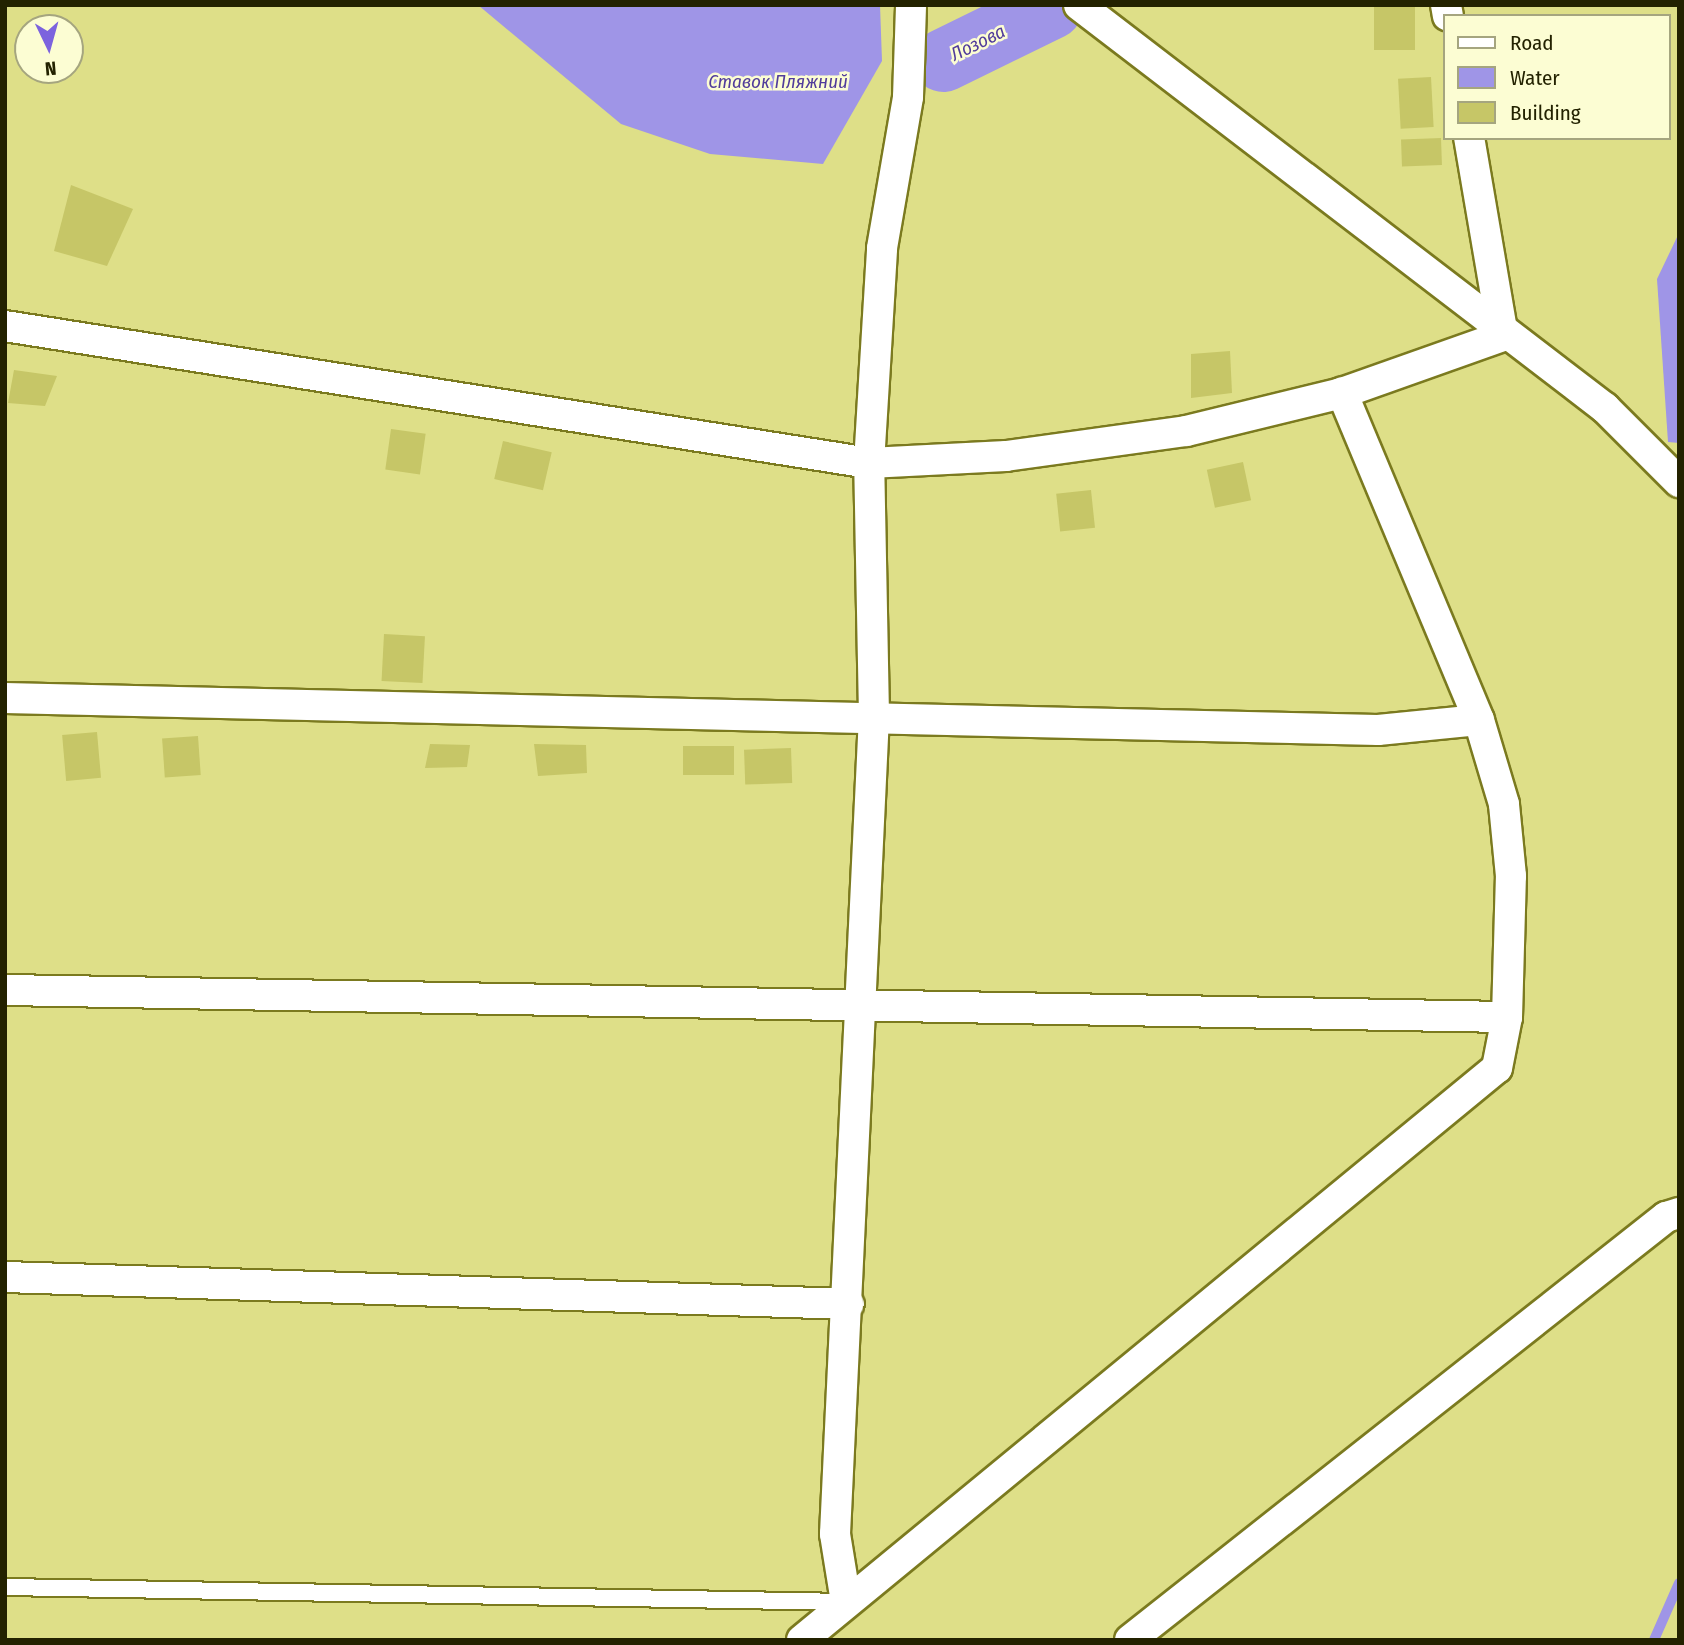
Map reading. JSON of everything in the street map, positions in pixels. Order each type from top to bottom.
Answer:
[{"type":"street","points":[[846,1602],[835,1534],[849,1304],[857,1002],[874,715],[869,463],[882,248],[908,97],[911,5]]},
{"type":"street","points":[[1079,5],[1503,336],[1605,408],[1679,482]]},
{"type":"street","points":[[1469,140],[1503,336]]},
{"type":"street","points":[[5,326],[869,463],[1006,456],[1186,431],[1342,393],[1503,336]]},
{"type":"street","points":[[802,1640],[1497,1068],[1507,1017],[1511,876],[1504,804],[1479,720],[1342,393]]},
{"type":"street","points":[[5,698],[874,715],[1378,730],[1479,720]]},
{"type":"street","points":[[5,990],[857,1002],[1507,1017]]},
{"type":"street","points":[[1130,1640],[1666,1217],[1679,1213]]},
{"type":"street","points":[[5,1277],[849,1304]]},
{"type":"lane","points":[[5,1587],[846,1602]]},
{"type":"water","name":"Ставок Пляжний","points":[[478,5],[880,5],[882,61],[823,164],[710,154],[621,124]]},
{"type":"water","points":[[1679,233],[1679,443],[1668,442],[1657,279]]},
{"type":"building","points":[[1374,5],[1415,5],[1415,50],[1374,50]]},
{"type":"building","points":[[1431,77],[1434,127],[1401,129],[1398,79]]},
{"type":"building","points":[[1441,138],[1442,165],[1402,166],[1401,139]]},
{"type":"building","points":[[71,185],[133,209],[107,266],[54,251]]},
{"type":"building","points":[[1230,351],[1232,393],[1191,398],[1191,354]]},
{"type":"building","points":[[14,370],[57,376],[45,406],[8,403]]},
{"type":"building","points":[[391,429],[426,434],[420,474],[385,470]]},
{"type":"building","points":[[503,441],[552,452],[543,490],[494,479]]},
{"type":"building","points":[[1243,462],[1251,500],[1215,508],[1207,470]]},
{"type":"building","points":[[1091,490],[1095,528],[1060,531],[1056,494]]},
{"type":"building","points":[[384,634],[425,636],[422,683],[382,681]]},
{"type":"building","points":[[97,732],[101,778],[66,781],[62,735]]},
{"type":"building","points":[[198,736],[201,775],[165,777],[162,739]]},
{"type":"building","points":[[430,744],[470,745],[467,767],[425,768]]},
{"type":"building","points":[[534,744],[586,745],[587,773],[538,776]]},
{"type":"building","points":[[683,746],[734,746],[734,775],[683,775]]},
{"type":"building","points":[[791,748],[792,783],[745,785],[744,750]]},
{"type":"waterway","name":"Лозова","points":[[943,60],[1051,7]]},
{"type":"waterway","points":[[1654,1640],[1679,1583]]}]
